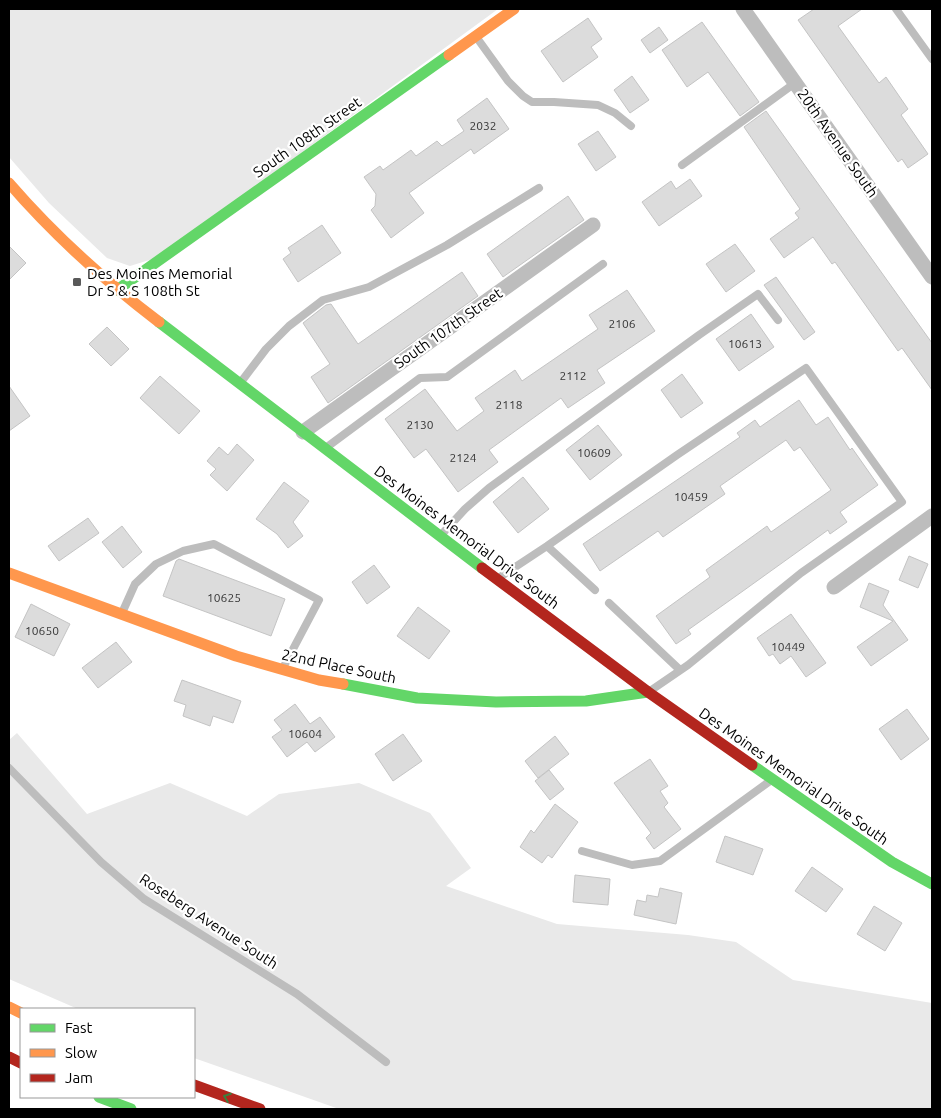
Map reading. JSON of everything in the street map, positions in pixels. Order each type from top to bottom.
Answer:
[{"type":"main road","name":"South 108th Street","points":[[117,290],[514,9]]},
{"type":"main road","name":"Des Moines Memorial Drive South","points":[[9,183],[34,212],[117,290],[325,449],[648,692],[892,862],[932,884]]},
{"type":"main road","name":"22nd Place South","points":[[9,573],[236,656],[319,680],[417,698],[496,702],[578,701],[648,692]]},
{"type":"main road","points":[[195,1085],[260,1109]]},
{"type":"main road","points":[[102,1098],[131,1109]]},
{"type":"street","name":"20th Avenue South","points":[[745,9],[932,276]]},
{"type":"street","name":"South 107th Street","points":[[303,432],[593,225]]},
{"type":"street","points":[[834,587],[932,516]]},
{"type":"lane","points":[[896,9],[932,59]]},
{"type":"lane","points":[[476,36],[508,81],[532,102],[598,105],[615,113],[631,126]]},
{"type":"lane","points":[[682,165],[795,83]]},
{"type":"lane","points":[[240,384],[266,349],[289,326],[323,300],[369,287],[447,246],[539,188]]},
{"type":"lane","points":[[325,449],[420,378],[447,378],[603,264]]},
{"type":"lane","points":[[441,536],[489,488],[758,294],[778,320]]},
{"type":"lane","points":[[497,578],[547,546],[806,368],[902,502],[801,573],[680,670],[648,692]]},
{"type":"lane","points":[[121,615],[135,584],[156,564],[183,551],[214,544],[319,600],[282,670]]},
{"type":"lane","points":[[547,546],[595,590]]},
{"type":"lane","points":[[609,604],[680,670]]},
{"type":"lane","name":"Roseberg Avenue South","points":[[9,768],[101,862],[144,899],[297,994],[386,1062]]},
{"type":"lane","points":[[582,850],[632,865],[660,861],[771,779]]},
{"type":"shaded area","points":[[9,9],[498,9],[159,257],[130,266],[107,258],[49,203],[9,157]]},
{"type":"shaded area","points":[[17,733],[87,814],[170,783],[247,816],[279,794],[359,783],[430,813],[471,868],[446,886],[557,924],[688,935],[736,942],[793,980],[932,1003],[932,1109],[339,1109],[195,1058],[195,1008],[76,1008],[9,979],[9,740]]},
{"type":"building","points":[[814,9],[862,9],[838,26],[879,83],[886,77],[908,109],[901,115],[928,154],[908,168],[902,159],[898,162],[798,20]]},
{"type":"building","points":[[588,18],[602,39],[591,47],[598,57],[563,82],[541,51]]},
{"type":"building","points":[[702,22],[759,102],[740,116],[708,72],[687,87],[662,50]]},
{"type":"building","points":[[659,27],[668,40],[650,53],[641,40]]},
{"type":"building","points":[[632,76],[649,100],[630,113],[614,90]]},
{"type":"building","points":[[487,98],[509,129],[474,154],[471,149],[409,193],[424,213],[391,238],[371,210],[375,206],[376,194],[364,177],[380,166],[383,170],[411,150],[416,156],[437,141],[442,146],[464,131],[457,120]]},
{"type":"building","points":[[766,111],[932,343],[932,390],[902,348],[898,351],[835,262],[832,264],[813,237],[784,258],[770,239],[799,218],[795,213],[800,209],[744,127]]},
{"type":"building","points":[[598,131],[616,157],[596,171],[578,144]]},
{"type":"building","points":[[690,179],[702,196],[659,226],[642,202],[671,181],[676,189]]},
{"type":"building","points":[[568,196],[584,220],[503,277],[487,254]]},
{"type":"building","points":[[322,225],[341,253],[298,282],[283,259],[291,253],[288,248]]},
{"type":"building","points":[[735,244],[755,271],[726,292],[706,264]]},
{"type":"building","points":[[9,246],[26,263],[9,280]]},
{"type":"building","points":[[462,272],[478,296],[328,403],[311,377],[330,364],[303,323],[326,305],[331,304],[358,344]]},
{"type":"building","points":[[776,277],[815,332],[804,340],[764,285]]},
{"type":"building","points":[[627,290],[655,331],[597,370],[605,383],[568,408],[561,398],[489,450],[498,462],[458,492],[426,449],[414,458],[385,419],[425,389],[457,431],[484,411],[475,398],[515,370],[522,381],[598,329],[589,315]]},
{"type":"building","points":[[751,314],[774,347],[739,371],[716,339]]},
{"type":"building","points":[[107,327],[129,349],[111,366],[89,344]]},
{"type":"building","points":[[682,374],[703,403],[681,418],[661,390]]},
{"type":"building","points":[[160,376],[200,411],[179,434],[140,398]]},
{"type":"building","points":[[9,386],[30,416],[9,431]]},
{"type":"building","points":[[799,400],[816,425],[828,417],[850,450],[852,448],[878,485],[840,512],[847,522],[830,534],[828,530],[688,630],[691,634],[676,644],[656,616],[710,577],[706,570],[767,526],[771,532],[831,490],[800,447],[794,451],[786,440],[720,486],[725,494],[663,537],[658,531],[600,571],[583,544],[740,437],[737,433],[755,420],[760,427]]},
{"type":"building","points":[[598,425],[622,455],[590,480],[566,450]]},
{"type":"building","points":[[237,444],[254,460],[227,491],[210,475],[216,469],[207,461],[219,447],[228,455]]},
{"type":"building","points":[[523,477],[549,509],[518,533],[493,502]]},
{"type":"building","points":[[284,482],[309,501],[293,522],[303,536],[288,548],[277,534],[256,519]]},
{"type":"building","points":[[88,518],[99,533],[59,561],[48,546]]},
{"type":"building","points":[[122,526],[142,552],[123,568],[102,542]]},
{"type":"building","points":[[909,556],[928,564],[918,588],[899,580]]},
{"type":"building","points":[[179,559],[285,599],[271,636],[163,596],[176,561]]},
{"type":"building","points":[[374,565],[390,587],[367,604],[352,582]]},
{"type":"building","points":[[869,583],[889,591],[883,605],[908,640],[871,666],[857,647],[893,621],[860,607]]},
{"type":"building","points":[[31,604],[70,624],[54,656],[15,637]]},
{"type":"building","points":[[418,607],[450,631],[429,659],[397,636]]},
{"type":"building","points":[[791,614],[826,663],[806,677],[791,656],[780,664],[773,654],[769,656],[757,638]]},
{"type":"building","points":[[116,642],[132,662],[98,688],[82,668]]},
{"type":"building","points":[[182,680],[241,701],[233,723],[213,716],[210,726],[183,716],[186,705],[174,701]]},
{"type":"building","points":[[295,704],[310,724],[320,717],[335,737],[315,752],[307,742],[287,757],[272,737],[282,730],[274,720]]},
{"type":"building","points":[[907,709],[929,739],[901,760],[879,729]]},
{"type":"building","points":[[403,734],[422,761],[393,781],[375,754]]},
{"type":"building","points":[[555,736],[569,754],[538,778],[525,761]]},
{"type":"building","points":[[650,759],[668,786],[660,791],[668,803],[664,807],[681,829],[654,849],[646,838],[651,833],[614,783]]},
{"type":"building","points":[[549,770],[564,789],[550,800],[535,781]]},
{"type":"building","points":[[555,804],[578,822],[552,858],[548,855],[542,863],[520,847],[531,830],[534,833]]},
{"type":"building","points":[[725,836],[763,849],[753,875],[716,862]]},
{"type":"building","points":[[812,867],[843,889],[826,912],[795,891]]},
{"type":"building","points":[[575,875],[610,879],[608,905],[573,902]]},
{"type":"building","points":[[660,888],[682,893],[676,924],[634,915],[637,900],[646,902],[647,895],[658,897]]},
{"type":"building","points":[[874,906],[902,923],[885,951],[857,934]]},
{"type":"traffic: fast","points":[[117,290],[449,55]]},
{"type":"traffic: fast","points":[[159,322],[482,568]]},
{"type":"traffic: fast","points":[[343,684],[417,698],[496,702],[586,701],[648,692]]},
{"type":"traffic: fast","points":[[752,765],[892,862],[932,884]]},
{"type":"traffic: fast","points":[[102,1098],[131,1109]]},
{"type":"traffic: slow","points":[[449,55],[514,9]]},
{"type":"traffic: slow","points":[[9,183],[81,257],[159,322]]},
{"type":"traffic: slow","points":[[9,573],[236,656],[319,680],[343,684]]},
{"type":"traffic: slow","points":[[9,1007],[20,1012]]},
{"type":"traffic: jam","points":[[482,568],[648,692],[752,765]]},
{"type":"traffic: jam","points":[[9,1057],[20,1062]]},
{"type":"traffic: jam","points":[[195,1085],[260,1109]]},
{"type":"place","name":"Des Moines Memorial Dr S & S 108th St","points":[[77,282]]}]
